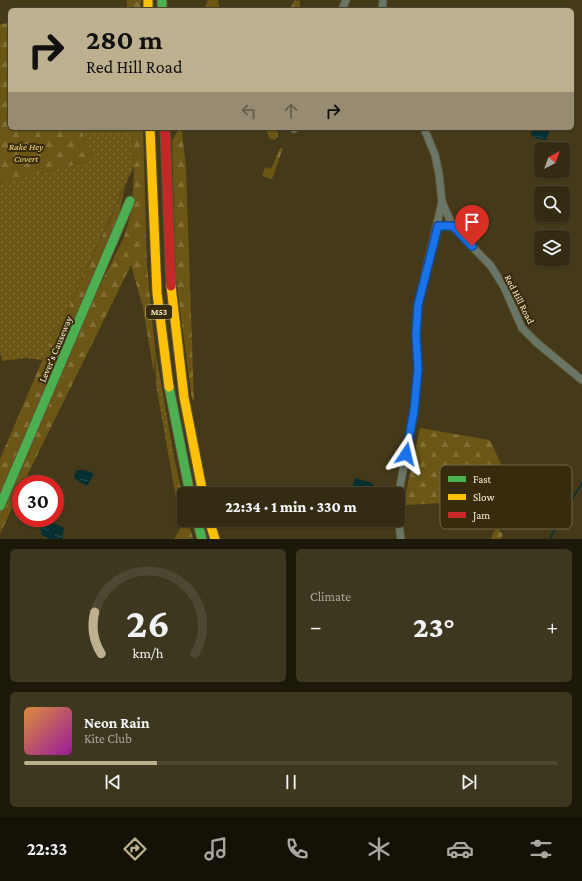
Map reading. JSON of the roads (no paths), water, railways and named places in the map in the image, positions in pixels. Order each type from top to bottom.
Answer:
[{"type":"main road","name":"M53","points":[[150,130],[154,235],[160,317],[168,378],[189,487]]},
{"type":"main road","name":"M53","points":[[165,130],[166,220],[172,299],[179,364],[190,434],[201,487]]},
{"type":"main road","name":"Lever's Causeway","points":[[0,506],[130,201]]},
{"type":"main road","points":[[199,527],[202,539]]},
{"type":"main road","points":[[211,527],[214,539]]},
{"type":"street","name":"Red Hill Road","points":[[425,130],[435,155],[442,202],[453,226],[491,266],[504,287],[522,328],[537,343],[582,380]]},
{"type":"street","points":[[400,487],[414,411],[418,369],[416,335],[418,305],[438,226],[442,202]]},
{"type":"street","points":[[438,226],[453,226]]},
{"type":"street","points":[[399,527],[401,539]]},
{"type":"water","points":[[531,130],[550,130],[546,140],[538,139],[531,135]]},
{"type":"water","points":[[77,470],[85,470],[94,474],[87,486],[75,479],[74,475]]},
{"type":"water","points":[[355,478],[372,483],[375,487],[352,487]]},
{"type":"water","points":[[40,528],[64,528],[62,539],[50,539],[42,535]]},
{"type":"waterway","points":[[572,499],[582,483]]},
{"type":"waterway","points":[[550,539],[555,529]]},
{"type":"park label","name":"Rake Hey Covert","points":[[26,152]]}]
